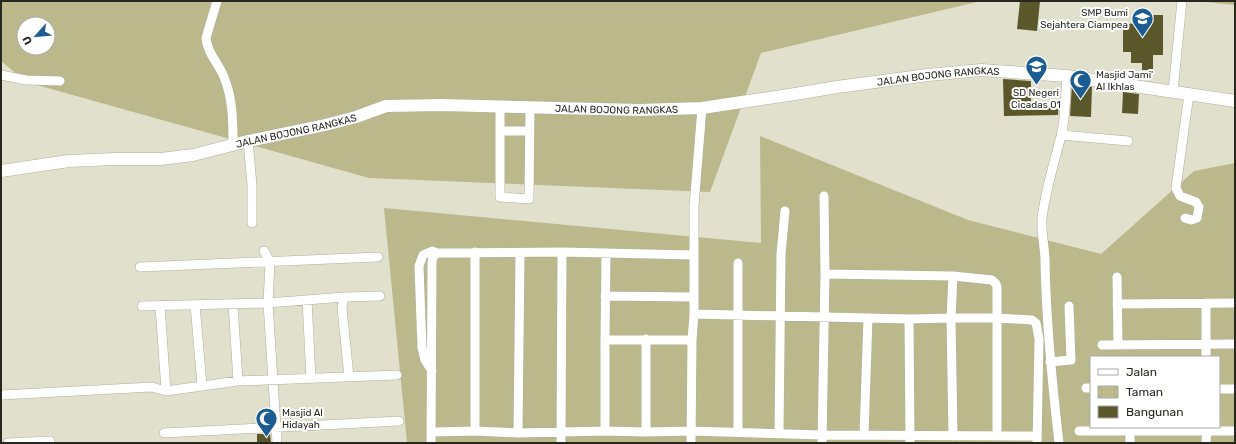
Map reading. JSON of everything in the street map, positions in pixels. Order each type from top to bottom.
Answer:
[{"type":"main road","name":"JALAN BOJONG RANGKAS","points":[[1,171],[69,161],[161,159],[193,155],[248,141],[326,125],[356,117],[386,106],[422,104],[639,110],[702,108],[837,87],[928,75],[981,70],[1067,76],[1235,101]]},
{"type":"street","points":[[217,1],[206,38],[206,44],[219,66],[228,87],[233,117],[233,145]]},
{"type":"street","points":[[1173,91],[1182,1]]},
{"type":"street","points":[[1,75],[26,80],[60,81]]},
{"type":"street","points":[[1059,443],[1050,362],[1042,222],[1043,207],[1051,170],[1061,135],[1067,76]]},
{"type":"street","points":[[1185,218],[1191,220],[1197,218],[1199,207],[1196,202],[1180,196],[1176,188],[1189,94]]},
{"type":"street","points":[[500,106],[500,197],[529,199],[530,106]]},
{"type":"street","points":[[691,443],[692,340],[694,314],[694,206],[702,108]]},
{"type":"street","points":[[500,131],[530,131]]},
{"type":"street","points":[[1061,135],[1128,141]]},
{"type":"street","points":[[248,141],[252,185],[252,223]]},
{"type":"street","points":[[822,439],[825,274],[824,196]]},
{"type":"street","points":[[779,433],[781,254],[785,210]]},
{"type":"street","points":[[264,251],[270,262],[268,303],[277,443]]},
{"type":"street","points":[[432,371],[425,360],[422,348],[420,327],[419,266],[423,255],[432,251],[694,255]]},
{"type":"street","points":[[431,443],[432,262],[433,257],[437,252]]},
{"type":"street","points":[[474,252],[475,431]]},
{"type":"street","points":[[561,443],[562,252]]},
{"type":"street","points":[[518,433],[520,253]]},
{"type":"street","points":[[605,431],[606,254]]},
{"type":"street","points":[[140,267],[378,257]]},
{"type":"street","points":[[738,263],[738,432]]},
{"type":"street","points":[[825,274],[952,276],[992,280],[997,287],[997,436]]},
{"type":"street","points":[[952,276],[951,318],[953,436]]},
{"type":"street","points":[[1117,277],[1118,344]]},
{"type":"street","points":[[142,306],[268,303],[344,297],[380,296]]},
{"type":"street","points":[[605,296],[693,297]]},
{"type":"street","points":[[344,297],[342,308],[349,377]]},
{"type":"street","points":[[307,300],[311,378]]},
{"type":"street","points":[[1117,304],[1235,303]]},
{"type":"street","points":[[233,304],[238,381]]},
{"type":"street","points":[[1206,304],[1206,356]]},
{"type":"street","points":[[195,305],[202,385]]},
{"type":"street","points":[[160,306],[166,390]]},
{"type":"street","points":[[1050,362],[1071,360],[1069,306]]},
{"type":"street","points":[[432,432],[475,431],[518,433],[691,431],[779,433],[822,439],[864,435],[910,439],[953,436],[997,436],[1037,440],[1039,329],[1036,323],[1032,320],[997,318],[909,319],[694,314]]},
{"type":"street","points":[[864,435],[868,318]]},
{"type":"street","points":[[909,319],[910,439]]},
{"type":"street","points":[[646,339],[646,432]]},
{"type":"street","points":[[605,340],[692,340]]},
{"type":"street","points":[[1102,345],[1235,344]]},
{"type":"street","points":[[1,395],[152,387],[166,390],[238,381],[397,375]]},
{"type":"street","points":[[1220,388],[1235,389]]},
{"type":"street","points":[[164,433],[399,421]]},
{"type":"street","points":[[1130,429],[1130,443]]},
{"type":"street","points":[[1206,443],[1207,429]]},
{"type":"street","points":[[1079,430],[1207,429],[1235,431]]},
{"type":"street","points":[[8,443],[50,441]]},
{"type":"green space","points":[[1,1],[981,1],[761,53],[710,192],[369,178],[26,82],[1,61]]},
{"type":"green space","points":[[1195,1],[1235,1],[1235,5]]},
{"type":"green space","points":[[760,136],[968,220],[1101,254],[1194,171],[1235,163],[1235,443],[407,443],[384,208],[761,243]]},
{"type":"building","points":[[1020,1],[1040,1],[1037,31],[1017,29]]},
{"type":"building","name":"SMP Bumi Sejahtera Ciampea","points":[[1148,15],[1163,15],[1163,55],[1153,55],[1153,70],[1142,70],[1142,63],[1131,63],[1131,52],[1123,52],[1123,24],[1148,23]]},
{"type":"building","points":[[1003,79],[1031,81],[1031,103],[1059,102],[1058,115],[1004,116]]},
{"type":"building","name":"Masjid Jami' Al Ikhlas","points":[[1072,84],[1092,87],[1091,117],[1070,116]]},
{"type":"building","points":[[1123,92],[1139,94],[1138,114],[1122,113]]},
{"type":"building","name":"Masjid Al Hidayah","points":[[257,434],[270,434],[271,443],[257,443]]},
{"type":"place","name":"SMP Bumi Sejahtera Ciampea","points":[[1143,38]]},
{"type":"place","name":"SD Negeri Cicadas 01","points":[[1036,86]]},
{"type":"place","name":"Masjid Jami' Al Ikhlas","points":[[1081,100]]},
{"type":"place","name":"Masjid Al Hidayah","points":[[266,438]]}]
